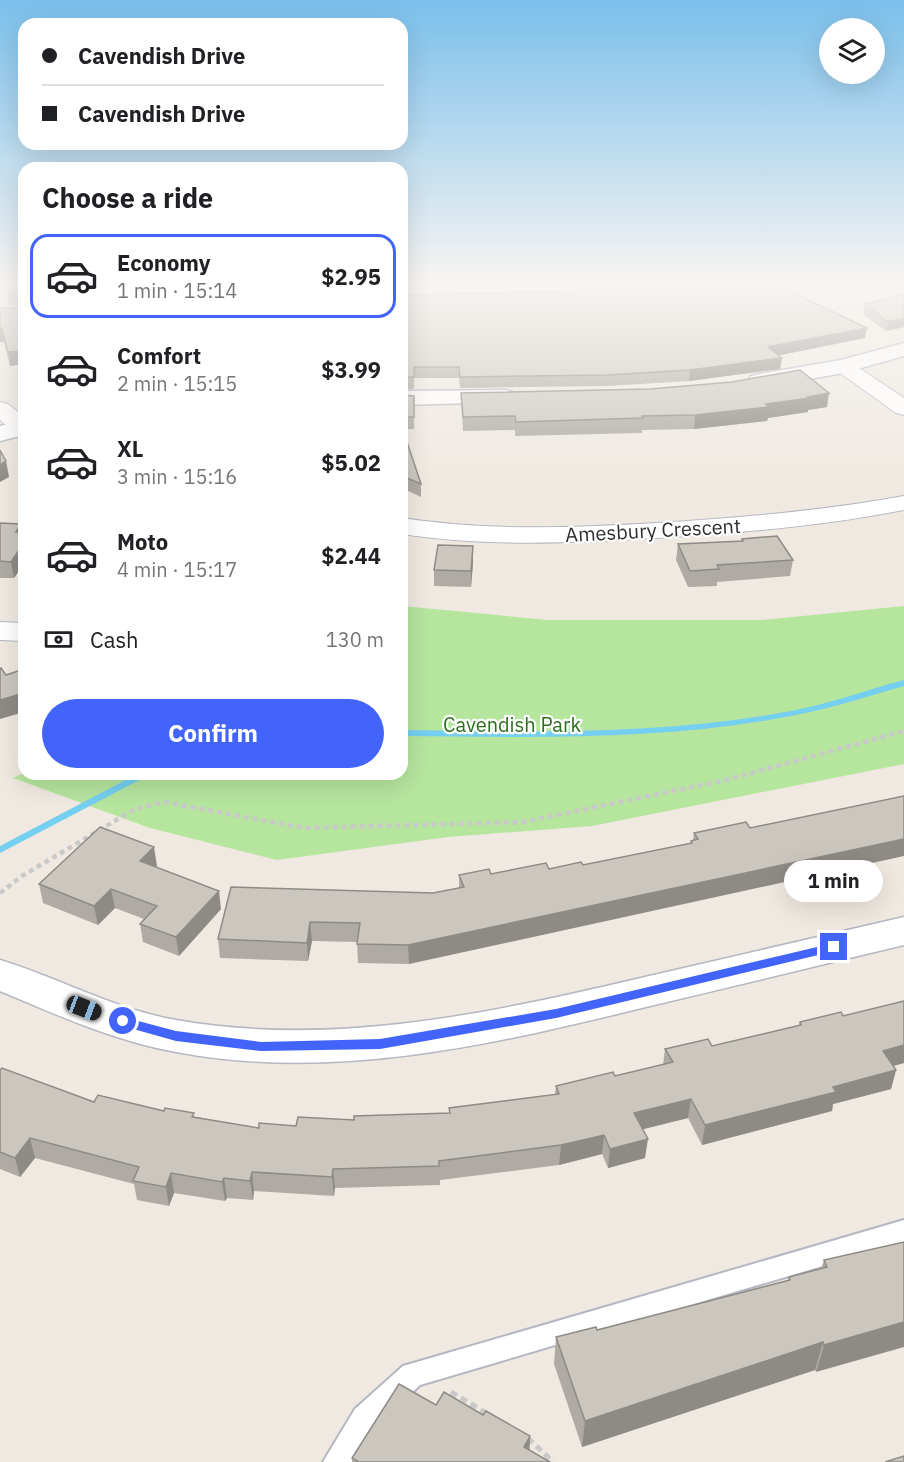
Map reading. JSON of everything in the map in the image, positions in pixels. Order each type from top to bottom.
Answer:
[{"type":"street","points":[[742,384],[843,366],[900,350]]},
{"type":"street","points":[[843,366],[904,408]]},
{"type":"street","points":[[408,398],[529,397]]},
{"type":"street","points":[[0,409],[15,429]]},
{"type":"street","name":"Amesbury Crescent","points":[[408,527],[446,534],[538,536],[611,533],[798,521],[904,504]]},
{"type":"street","points":[[0,631],[18,632]]},
{"type":"street","points":[[0,975],[105,1017],[176,1036],[261,1046],[380,1044],[556,1013],[904,931]]},
{"type":"lane","points":[[337,1462],[365,1418],[412,1375],[904,1231]]},
{"type":"path","points":[[0,893],[22,876],[135,809],[164,802],[305,828],[523,822],[726,780],[904,731]]},
{"type":"path","points":[[412,1375],[452,1393],[498,1419]]},
{"type":"path","points":[[526,1435],[554,1462]]},
{"type":"green space","name":"Cavendish Park","points":[[904,606],[904,764],[592,826],[448,837],[277,860],[150,828],[18,780],[408,780],[408,607],[548,620],[761,620]]},
{"type":"building","points":[[408,350],[772,350],[782,358],[690,370],[608,375],[460,377],[459,367],[414,367],[414,377],[408,377]]},
{"type":"building","points":[[800,370],[829,393],[766,404],[769,407],[695,415],[516,422],[515,416],[463,417],[461,393],[650,389],[732,382]]},
{"type":"building","points":[[408,396],[414,396],[414,417],[408,417]]},
{"type":"building","points":[[408,445],[421,484],[408,479]]},
{"type":"building","points":[[0,450],[6,461],[0,465]]},
{"type":"building","points":[[0,523],[18,524],[16,532],[18,532],[18,552],[11,562],[0,561]]},
{"type":"building","points":[[777,536],[793,560],[717,565],[719,569],[690,571],[678,544],[743,541],[742,539]]},
{"type":"building","points":[[438,545],[473,546],[471,571],[434,570]]},
{"type":"building","points":[[0,668],[6,675],[18,671],[18,695],[0,700]]},
{"type":"building","points":[[904,796],[904,839],[408,945],[357,944],[360,923],[310,922],[307,943],[218,939],[231,887],[433,893],[464,887],[459,875],[489,869],[491,874],[546,863],[549,869],[581,862],[583,865],[692,843],[691,841],[698,839],[694,833],[746,822],[750,828]]},
{"type":"building","points":[[100,827],[154,847],[140,861],[219,891],[176,937],[140,924],[157,906],[111,889],[94,906],[39,884]]},
{"type":"building","points":[[904,1001],[904,1045],[883,1051],[896,1070],[833,1087],[836,1092],[705,1125],[691,1099],[634,1113],[648,1139],[610,1149],[604,1135],[561,1145],[439,1161],[439,1166],[333,1169],[332,1177],[252,1172],[250,1181],[224,1178],[222,1182],[171,1173],[166,1187],[133,1181],[139,1167],[30,1138],[15,1158],[0,1152],[0,1070],[2,1068],[94,1102],[98,1095],[164,1111],[165,1108],[194,1113],[192,1117],[259,1128],[259,1123],[296,1126],[298,1117],[354,1120],[354,1116],[450,1113],[449,1108],[559,1094],[556,1086],[613,1072],[615,1076],[673,1062],[665,1049],[708,1039],[712,1046],[801,1025],[800,1022],[841,1012],[843,1016]]},
{"type":"building","points":[[904,1242],[904,1322],[824,1345],[823,1342],[585,1421],[556,1337],[596,1327],[597,1330],[790,1280],[789,1277],[827,1267],[824,1260]]},
{"type":"building","points":[[399,1384],[436,1405],[444,1392],[483,1415],[486,1411],[530,1436],[524,1447],[550,1462],[359,1462],[352,1458]]},
{"type":"building","points":[[904,1456],[904,1462],[885,1462]]},
{"type":"waterway","points":[[408,733],[592,733],[656,731],[719,725],[781,716],[843,702],[904,683]]},
{"type":"waterway","points":[[0,850],[133,780]]},
{"type":"route","points":[[123,1021],[176,1036],[261,1046],[380,1044],[556,1013],[834,947]]}]
